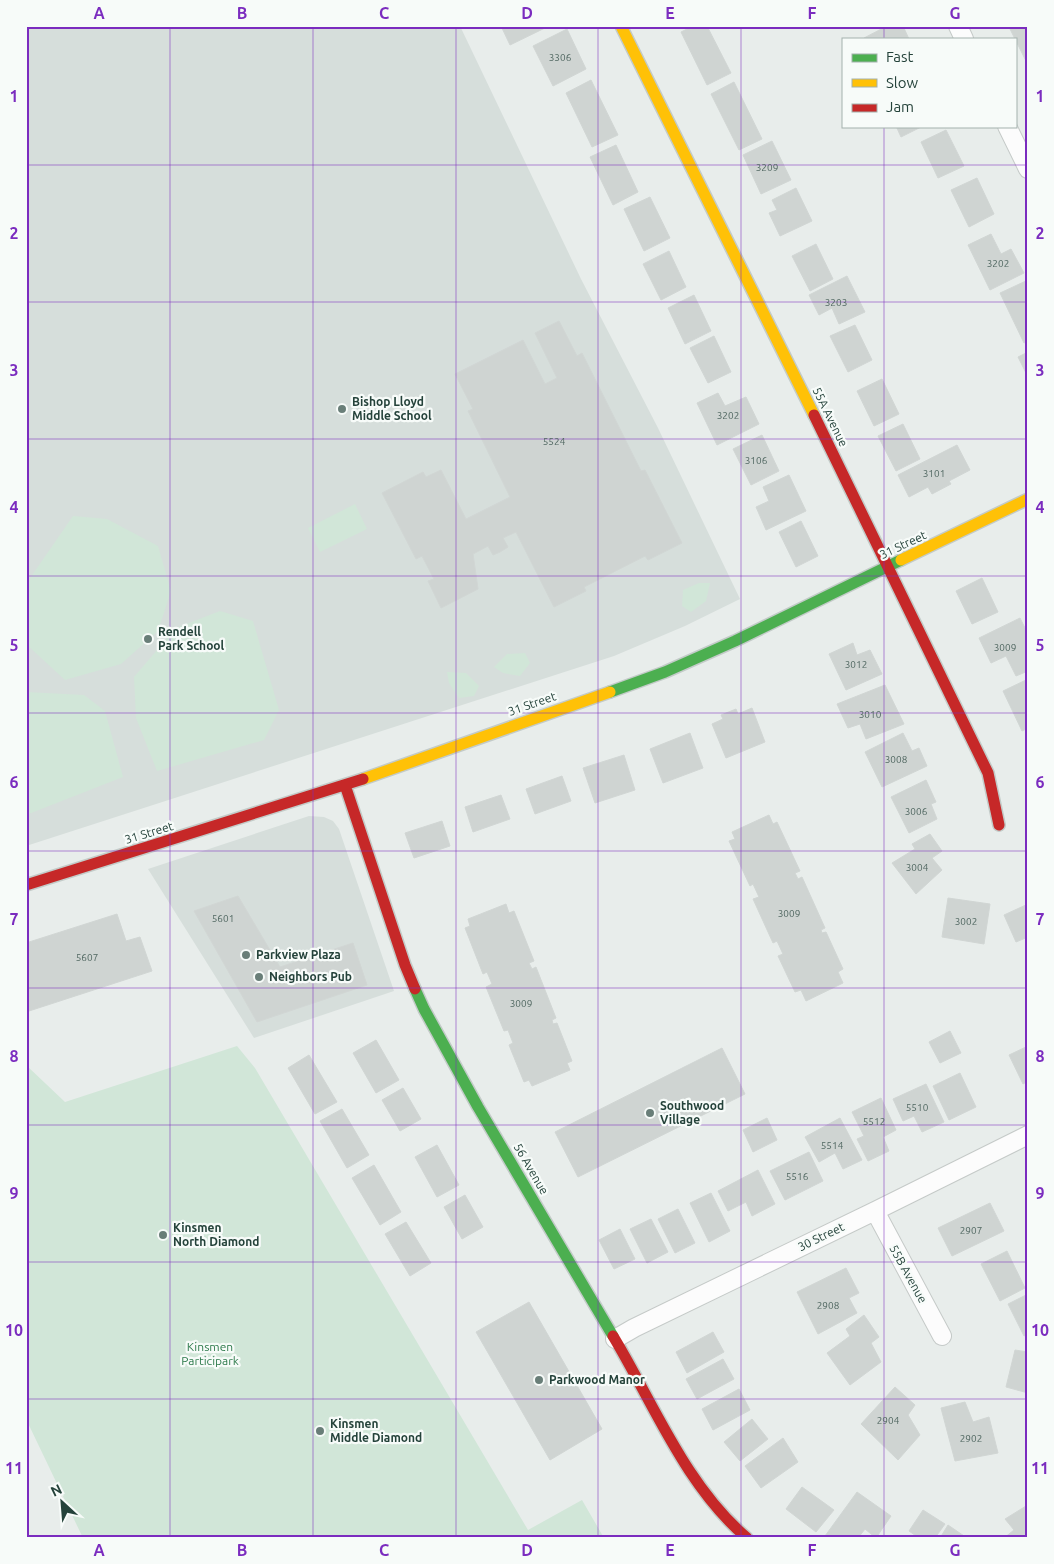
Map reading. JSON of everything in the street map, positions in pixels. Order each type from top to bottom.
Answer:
[{"type":"street","name":"55A Avenue","points":[[621,26],[889,567],[988,773],[999,825]]},
{"type":"street","points":[[958,26],[964,38]]},
{"type":"street","points":[[1008,128],[1028,169]]},
{"type":"street","name":"31 Street","points":[[26,886],[346,785],[665,672],[735,641],[1028,499]]},
{"type":"street","name":"56 Avenue","points":[[346,785],[405,965],[424,1009],[478,1107],[615,1339],[668,1436],[703,1490],[734,1527],[747,1538]]},
{"type":"street","name":"30 Street","points":[[615,1339],[1028,1135]]},
{"type":"street","name":"55B Avenue","points":[[875,1212],[942,1336]]},
{"type":"shaded area","name":"Bishop Lloyd Middle School","points":[[26,26],[460,26],[581,279],[658,428],[740,599],[685,626],[614,656],[26,846]]},
{"type":"shaded area","points":[[309,816],[324,817],[333,821],[339,829],[394,991],[254,1038],[148,869]]},
{"type":"green space","points":[[355,504],[367,529],[320,552],[308,528]]},
{"type":"green space","points":[[73,516],[107,519],[158,546],[171,591],[158,631],[121,664],[65,680],[26,644],[26,584]]},
{"type":"green space","points":[[699,583],[710,583],[706,601],[691,612],[682,606],[683,590]]},
{"type":"green space","points":[[220,611],[253,621],[279,710],[264,740],[157,771],[136,718],[134,677],[176,628]]},
{"type":"green space","points":[[525,653],[530,663],[520,676],[503,673],[494,667],[507,654]]},
{"type":"green space","points":[[447,672],[466,673],[479,686],[474,696],[459,698],[449,683]]},
{"type":"green space","points":[[26,692],[84,695],[105,711],[123,777],[26,815]]},
{"type":"green space","name":"Kinsmen Participark","points":[[237,1046],[255,1068],[528,1530],[582,1500],[604,1538],[83,1538],[26,1419],[26,1065],[65,1102]]},
{"type":"building","points":[[501,26],[549,26],[510,45]]},
{"type":"building","points":[[693,26],[707,26],[731,73],[707,85],[681,32]]},
{"type":"building","points":[[887,26],[903,26],[909,38],[864,38]]},
{"type":"building","points":[[1017,26],[1028,26],[1028,65],[1016,38],[1010,29]]},
{"type":"building","points":[[567,29],[586,69],[553,86],[533,46]]},
{"type":"building","points":[[591,80],[618,135],[592,147],[566,93]]},
{"type":"building","points":[[734,82],[762,139],[739,150],[711,94]]},
{"type":"building","points":[[897,128],[919,128],[901,137]]},
{"type":"building","points":[[946,130],[964,166],[938,178],[921,142]]},
{"type":"building","points":[[772,141],[791,180],[761,194],[743,155]]},
{"type":"building","points":[[616,145],[638,192],[613,205],[590,157]]},
{"type":"building","points":[[977,178],[994,214],[969,227],[951,190]]},
{"type":"building","points":[[796,188],[812,221],[780,236],[769,213],[777,210],[772,200]]},
{"type":"building","points":[[650,197],[670,238],[644,251],[624,209]]},
{"type":"building","points":[[991,234],[1001,254],[1011,249],[1024,273],[990,290],[968,245]]},
{"type":"building","points":[[816,244],[833,279],[810,291],[792,256]]},
{"type":"building","points":[[669,251],[686,287],[661,300],[643,264]]},
{"type":"building","points":[[847,276],[865,312],[839,324],[832,308],[819,315],[809,295]]},
{"type":"building","points":[[1028,280],[1028,341],[1024,343],[1000,293]]},
{"type":"building","points":[[694,295],[711,331],[685,344],[668,308]]},
{"type":"building","points":[[559,321],[577,356],[582,353],[641,471],[645,470],[682,543],[648,560],[645,556],[584,587],[586,591],[554,607],[516,532],[503,538],[508,547],[500,552],[493,555],[488,546],[473,554],[478,589],[441,608],[428,581],[434,579],[422,556],[416,559],[382,493],[423,472],[426,477],[441,470],[466,519],[510,497],[468,411],[473,409],[455,374],[523,340],[545,384],[557,378],[535,333]]},
{"type":"building","points":[[855,325],[872,360],[848,372],[830,336]]},
{"type":"building","points":[[714,336],[731,372],[708,383],[690,348]]},
{"type":"building","points":[[1028,352],[1028,377],[1018,357]]},
{"type":"building","points":[[882,379],[899,414],[874,426],[857,391]]},
{"type":"building","points":[[718,393],[725,406],[746,397],[759,424],[717,445],[697,403]]},
{"type":"building","points":[[903,424],[920,459],[896,471],[878,436]]},
{"type":"building","points":[[762,435],[779,471],[751,485],[733,449]]},
{"type":"building","points":[[957,445],[970,470],[949,481],[951,484],[932,494],[928,487],[909,497],[898,475]]},
{"type":"building","points":[[789,475],[806,511],[766,530],[756,507],[769,501],[763,487]]},
{"type":"building","points":[[801,521],[818,556],[796,567],[779,532]]},
{"type":"building","points":[[982,578],[998,612],[972,624],[956,591]]},
{"type":"building","points":[[1020,618],[1028,634],[1028,671],[1016,676],[1006,656],[991,663],[979,638]]},
{"type":"building","points":[[853,643],[857,655],[870,650],[882,674],[846,690],[829,654]]},
{"type":"building","points":[[1028,679],[1028,728],[1022,731],[1003,691]]},
{"type":"building","points":[[885,685],[904,724],[866,739],[860,724],[848,728],[837,704]]},
{"type":"building","points":[[752,708],[765,742],[726,758],[712,724],[723,719],[721,715],[736,709],[738,714]]},
{"type":"building","points":[[690,733],[703,768],[663,783],[650,749]]},
{"type":"building","points":[[903,733],[912,751],[919,748],[927,766],[882,787],[865,752]]},
{"type":"building","points":[[624,755],[635,790],[595,803],[583,768]]},
{"type":"building","points":[[562,776],[571,801],[535,814],[526,789]]},
{"type":"building","points":[[926,780],[936,802],[931,804],[937,819],[909,833],[891,797]]},
{"type":"building","points":[[501,795],[510,819],[473,832],[465,807]]},
{"type":"building","points":[[769,815],[773,824],[777,822],[800,871],[795,873],[798,879],[802,877],[825,928],[821,930],[822,933],[826,932],[843,969],[838,972],[843,983],[806,1001],[801,990],[795,992],[778,956],[783,954],[777,941],[773,943],[753,899],[759,897],[753,884],[750,886],[729,841],[735,839],[732,832]]},
{"type":"building","points":[[442,821],[450,846],[414,858],[405,833]]},
{"type":"building","points":[[930,834],[942,851],[932,858],[942,870],[916,894],[892,863],[915,849],[912,844]]},
{"type":"building","name":"Parkview Plaza","points":[[238,896],[280,967],[353,943],[367,985],[257,1022],[194,911]]},
{"type":"building","points":[[948,898],[990,904],[984,944],[942,937]]},
{"type":"building","points":[[506,904],[509,913],[514,911],[534,961],[529,963],[532,969],[536,967],[556,1018],[552,1020],[553,1024],[557,1023],[572,1061],[567,1063],[570,1070],[532,1086],[529,1080],[524,1082],[509,1045],[513,1043],[508,1030],[504,1031],[486,987],[492,984],[487,972],[483,974],[465,928],[470,926],[468,919]]},
{"type":"building","points":[[1028,904],[1028,937],[1016,942],[1004,915]]},
{"type":"building","points":[[117,914],[126,941],[140,937],[152,971],[26,1012],[26,943]]},
{"type":"building","points":[[950,1031],[961,1053],[940,1063],[929,1042]]},
{"type":"building","points":[[376,1040],[399,1080],[376,1093],[353,1053]]},
{"type":"building","points":[[1028,1046],[1028,1081],[1023,1084],[1009,1055]]},
{"type":"building","name":"Southwood Village","points":[[722,1048],[745,1094],[578,1177],[555,1132]]},
{"type":"building","points":[[309,1055],[337,1102],[315,1114],[288,1068]]},
{"type":"building","points":[[960,1073],[976,1107],[949,1120],[933,1086]]},
{"type":"building","points":[[926,1084],[944,1122],[922,1132],[914,1116],[903,1121],[893,1099]]},
{"type":"building","points":[[403,1088],[421,1119],[400,1131],[382,1100]]},
{"type":"building","points":[[881,1098],[896,1130],[883,1137],[889,1151],[868,1161],[857,1139],[864,1136],[852,1112]]},
{"type":"building","points":[[342,1109],[369,1155],[347,1168],[320,1121]]},
{"type":"building","points":[[767,1118],[777,1140],[753,1152],[743,1130]]},
{"type":"building","points":[[840,1118],[862,1160],[843,1169],[835,1153],[819,1162],[805,1137]]},
{"type":"building","points":[[437,1145],[459,1185],[437,1197],[415,1157]]},
{"type":"building","points":[[809,1152],[823,1181],[785,1200],[770,1171]]},
{"type":"building","points":[[374,1165],[401,1212],[380,1225],[352,1178]]},
{"type":"building","points":[[758,1170],[775,1204],[752,1216],[746,1202],[728,1211],[718,1191]]},
{"type":"building","points":[[711,1193],[730,1231],[709,1242],[690,1203]]},
{"type":"building","points":[[465,1195],[483,1227],[462,1239],[444,1207]]},
{"type":"building","points":[[990,1203],[1004,1231],[952,1256],[938,1228]]},
{"type":"building","points":[[678,1209],[695,1243],[675,1253],[658,1219]]},
{"type":"building","points":[[651,1219],[668,1252],[647,1263],[630,1229]]},
{"type":"building","points":[[406,1222],[431,1263],[410,1276],[385,1234]]},
{"type":"building","points":[[620,1229],[635,1259],[614,1269],[599,1240]]},
{"type":"building","points":[[1007,1251],[1025,1288],[1000,1301],[981,1264]]},
{"type":"building","points":[[846,1268],[859,1293],[849,1298],[857,1313],[818,1334],[797,1292]]},
{"type":"building","points":[[1028,1294],[1028,1334],[1024,1336],[1008,1304]]},
{"type":"building","name":"Parkwood Manor","points":[[529,1302],[602,1429],[550,1460],[476,1332]]},
{"type":"building","points":[[864,1315],[879,1337],[871,1343],[881,1362],[850,1385],[827,1353],[850,1336],[846,1329]]},
{"type":"building","points":[[713,1332],[724,1352],[687,1373],[676,1352]]},
{"type":"building","points":[[1015,1350],[1028,1352],[1028,1393],[1006,1387]]},
{"type":"building","points":[[723,1359],[734,1379],[697,1399],[686,1379]]},
{"type":"building","points":[[895,1387],[915,1405],[908,1415],[920,1435],[898,1460],[861,1424]]},
{"type":"building","points":[[739,1389],[750,1410],[713,1430],[702,1409]]},
{"type":"building","points":[[965,1402],[973,1422],[989,1417],[998,1453],[955,1461],[941,1408]]},
{"type":"building","points":[[752,1419],[768,1439],[740,1461],[724,1442]]},
{"type":"building","points":[[783,1438],[798,1462],[761,1488],[745,1466]]},
{"type":"building","points":[[802,1487],[834,1510],[816,1532],[786,1509]]},
{"type":"building","points":[[857,1492],[891,1516],[876,1538],[865,1529],[858,1538],[828,1538],[825,1536]]},
{"type":"building","points":[[1026,1506],[1028,1508],[1028,1538],[1004,1538],[1014,1530],[1005,1519]]},
{"type":"building","points":[[923,1510],[945,1524],[935,1538],[919,1538],[909,1531]]},
{"type":"building","points":[[948,1525],[967,1538],[940,1538]]},
{"type":"traffic: fast","points":[[610,692],[665,672],[735,641],[901,560]]},
{"type":"traffic: fast","points":[[415,989],[478,1107],[613,1336]]},
{"type":"traffic: slow","points":[[621,26],[814,415]]},
{"type":"traffic: slow","points":[[901,560],[1028,499]]},
{"type":"traffic: slow","points":[[363,779],[610,692]]},
{"type":"traffic: jam","points":[[814,415],[988,773],[999,825]]},
{"type":"traffic: jam","points":[[26,885],[363,779]]},
{"type":"traffic: jam","points":[[345,785],[405,965],[415,989]]},
{"type":"traffic: jam","points":[[613,1336],[688,1469],[725,1517],[747,1538]]},
{"type":"place","name":"Bishop Lloyd Middle School","points":[[342,409]]},
{"type":"place","name":"Rendell Park School","points":[[148,639]]},
{"type":"place","name":"Parkview Plaza","points":[[246,955]]},
{"type":"place","name":"Neighbors Pub","points":[[259,977]]},
{"type":"place","name":"Southwood Village","points":[[650,1113]]},
{"type":"place","name":"Kinsmen North Diamond","points":[[163,1235]]},
{"type":"place","name":"Parkwood Manor","points":[[539,1380]]},
{"type":"place","name":"Kinsmen Middle Diamond","points":[[320,1431]]}]
